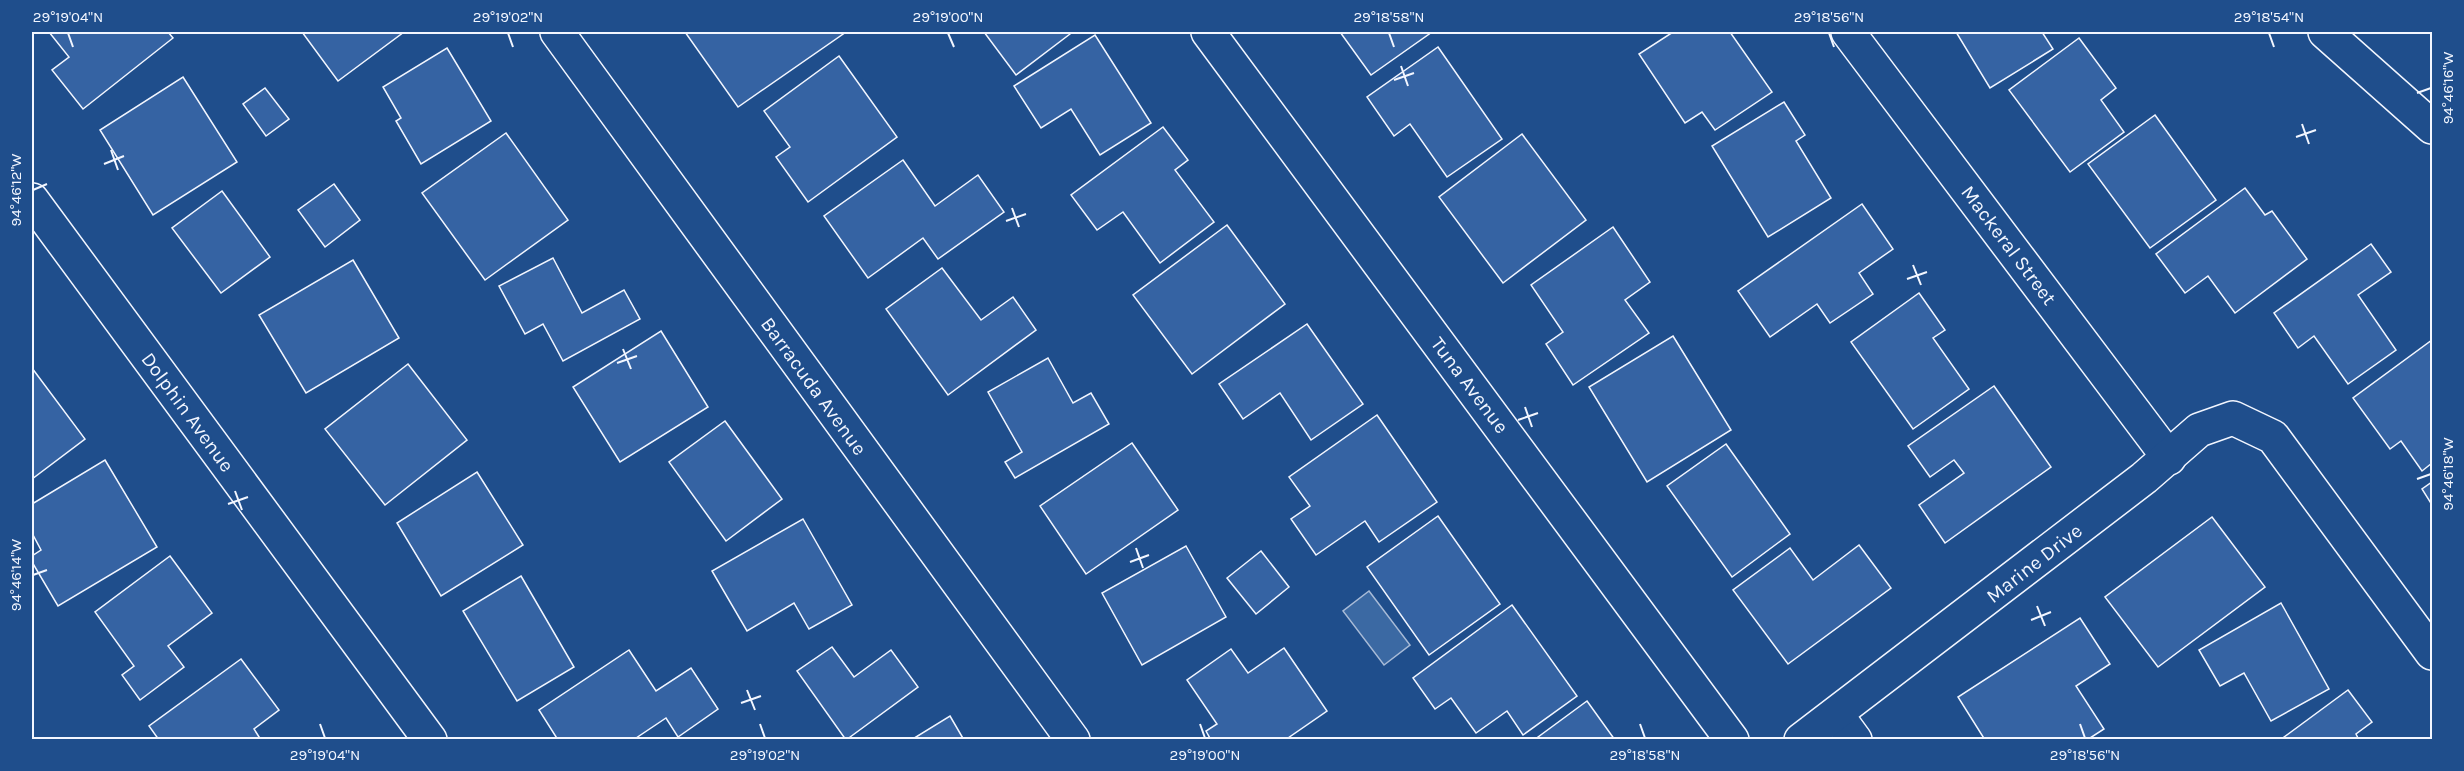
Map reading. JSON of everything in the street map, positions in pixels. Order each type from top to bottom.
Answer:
[{"type":"street","name":"Barracuda Avenue","points":[[557,32],[1073,740]]},
{"type":"street","name":"Tuna Avenue","points":[[1208,32],[1732,740]]},
{"type":"street","name":"Mackeral Street","points":[[1848,32],[2169,458]]},
{"type":"street","points":[[2325,32],[2433,127]]},
{"type":"street","name":"Dolphin Avenue","points":[[32,201],[430,740]]},
{"type":"street","name":"Marine Drive","points":[[1801,740],[1846,727],[2169,458],[2199,430],[2233,418],[2273,436],[2433,653]]},
{"type":"water","points":[[1369,591],[1410,645],[1384,665],[1343,611]]},
{"type":"building","points":[[49,32],[168,32],[173,38],[83,109],[52,70],[69,57]]},
{"type":"building","points":[[302,32],[404,32],[338,81]]},
{"type":"building","points":[[685,32],[846,32],[738,107]]},
{"type":"building","points":[[984,32],[1068,32],[1070,34],[1016,75]]},
{"type":"building","points":[[1340,32],[1432,32],[1371,75]]},
{"type":"building","points":[[1673,32],[1730,32],[1772,92],[1715,130],[1702,112],[1685,123],[1639,54]]},
{"type":"building","points":[[1956,32],[2042,32],[2053,49],[1990,88]]},
{"type":"building","points":[[1095,35],[1151,123],[1100,155],[1071,109],[1041,128],[1014,86]]},
{"type":"building","points":[[2079,38],[2116,88],[2101,100],[2124,132],[2070,172],[2009,90]]},
{"type":"building","points":[[1438,47],[1502,139],[1447,177],[1410,124],[1394,136],[1367,97]]},
{"type":"building","points":[[447,48],[491,121],[421,164],[396,121],[401,118],[383,87]]},
{"type":"building","points":[[839,56],[897,137],[808,202],[776,157],[790,147],[764,111]]},
{"type":"building","points":[[183,77],[237,162],[153,215],[100,130]]},
{"type":"building","points":[[265,88],[289,119],[266,136],[243,104]]},
{"type":"building","points":[[1784,102],[1805,135],[1796,141],[1831,198],[1768,237],[1712,146]]},
{"type":"building","points":[[2155,115],[2216,200],[2150,248],[2088,164]]},
{"type":"building","points":[[1163,127],[1188,160],[1175,170],[1214,222],[1160,263],[1123,212],[1097,230],[1071,195]]},
{"type":"building","points":[[506,133],[568,220],[485,280],[422,193]]},
{"type":"building","points":[[1522,134],[1586,220],[1503,283],[1439,197]]},
{"type":"building","points":[[903,160],[935,206],[978,175],[1004,212],[938,259],[923,238],[868,278],[824,216]]},
{"type":"building","points":[[334,184],[360,220],[325,247],[298,210]]},
{"type":"building","points":[[2245,188],[2265,215],[2272,211],[2307,259],[2235,313],[2208,276],[2185,293],[2156,254]]},
{"type":"building","points":[[222,191],[270,257],[221,293],[172,228]]},
{"type":"building","points":[[1862,204],[1893,249],[1859,273],[1873,294],[1830,323],[1817,304],[1770,337],[1738,291]]},
{"type":"building","points":[[1227,225],[1285,304],[1192,374],[1133,295]]},
{"type":"building","points":[[1613,227],[1650,282],[1625,300],[1649,333],[1573,385],[1546,344],[1563,332],[1531,285]]},
{"type":"building","points":[[2371,244],[2391,272],[2358,295],[2396,350],[2348,384],[2314,336],[2298,348],[2274,313]]},
{"type":"building","points":[[553,258],[582,313],[624,290],[640,319],[563,361],[543,324],[525,334],[499,286]]},
{"type":"building","points":[[353,260],[399,338],[306,393],[259,315]]},
{"type":"building","points":[[942,268],[981,320],[1013,297],[1036,330],[948,395],[886,309]]},
{"type":"building","points":[[1919,293],[1945,330],[1933,338],[1969,389],[1913,429],[1851,342]]},
{"type":"building","points":[[1307,324],[1363,404],[1311,440],[1280,393],[1243,419],[1219,384]]},
{"type":"building","points":[[661,331],[708,407],[620,462],[573,387]]},
{"type":"building","points":[[1673,336],[1731,430],[1647,482],[1589,387]]},
{"type":"building","points":[[2432,340],[2432,463],[2422,471],[2401,441],[2390,449],[2353,398]]},
{"type":"building","points":[[1048,358],[1073,403],[1091,393],[1109,424],[1015,478],[1005,462],[1022,452],[988,392]]},
{"type":"building","points":[[408,364],[467,440],[385,505],[325,429]]},
{"type":"building","points":[[32,368],[85,439],[32,479]]},
{"type":"building","points":[[1994,386],[2051,467],[1945,543],[1919,505],[1964,473],[1954,460],[1930,477],[1908,446]]},
{"type":"building","points":[[1377,415],[1437,502],[1379,542],[1365,521],[1316,555],[1291,519],[1310,506],[1289,477]]},
{"type":"building","points":[[725,421],[782,499],[726,541],[669,462]]},
{"type":"building","points":[[1132,443],[1178,510],[1086,574],[1040,506]]},
{"type":"building","points":[[1726,444],[1790,534],[1732,577],[1667,486]]},
{"type":"building","points":[[105,460],[157,547],[58,606],[32,562],[32,556],[41,550],[32,533],[32,504]]},
{"type":"building","points":[[477,472],[523,545],[441,596],[397,523]]},
{"type":"building","points":[[2432,482],[2432,505],[2422,489]]},
{"type":"building","points":[[1438,516],[1500,604],[1429,655],[1367,567]]},
{"type":"building","points":[[2212,517],[2265,587],[2158,667],[2105,597]]},
{"type":"building","points":[[803,519],[852,605],[809,629],[794,603],[747,631],[712,571]]},
{"type":"building","points":[[1859,545],[1891,588],[1788,664],[1733,590],[1790,548],[1813,580]]},
{"type":"building","points":[[1186,546],[1226,617],[1142,665],[1102,593]]},
{"type":"building","points":[[1261,551],[1289,587],[1256,614],[1227,578]]},
{"type":"building","points":[[170,556],[212,613],[168,646],[184,667],[140,700],[122,675],[134,666],[95,612]]},
{"type":"building","points":[[521,576],[574,667],[517,701],[463,611]]},
{"type":"building","points":[[2281,603],[2329,689],[2271,721],[2244,673],[2220,686],[2199,650]]},
{"type":"building","points":[[1512,605],[1577,696],[1523,735],[1507,711],[1476,733],[1451,698],[1435,709],[1413,678]]},
{"type":"building","points":[[2080,618],[2110,664],[2076,686],[2104,729],[2087,740],[1985,740],[1958,697]]},
{"type":"building","points":[[832,647],[854,677],[891,650],[918,687],[846,740],[797,671]]},
{"type":"building","points":[[1284,648],[1327,711],[1285,740],[1211,740],[1206,731],[1217,724],[1187,680],[1231,649],[1248,673]]},
{"type":"building","points":[[629,650],[656,691],[691,668],[718,709],[678,737],[666,718],[633,740],[558,740],[539,710]]},
{"type":"building","points":[[241,659],[279,710],[254,729],[261,740],[159,740],[149,726]]},
{"type":"building","points":[[2348,690],[2372,722],[2356,734],[2359,740],[2280,740]]},
{"type":"building","points":[[1587,701],[1615,740],[1534,740]]},
{"type":"building","points":[[950,716],[964,740],[911,740]]}]
